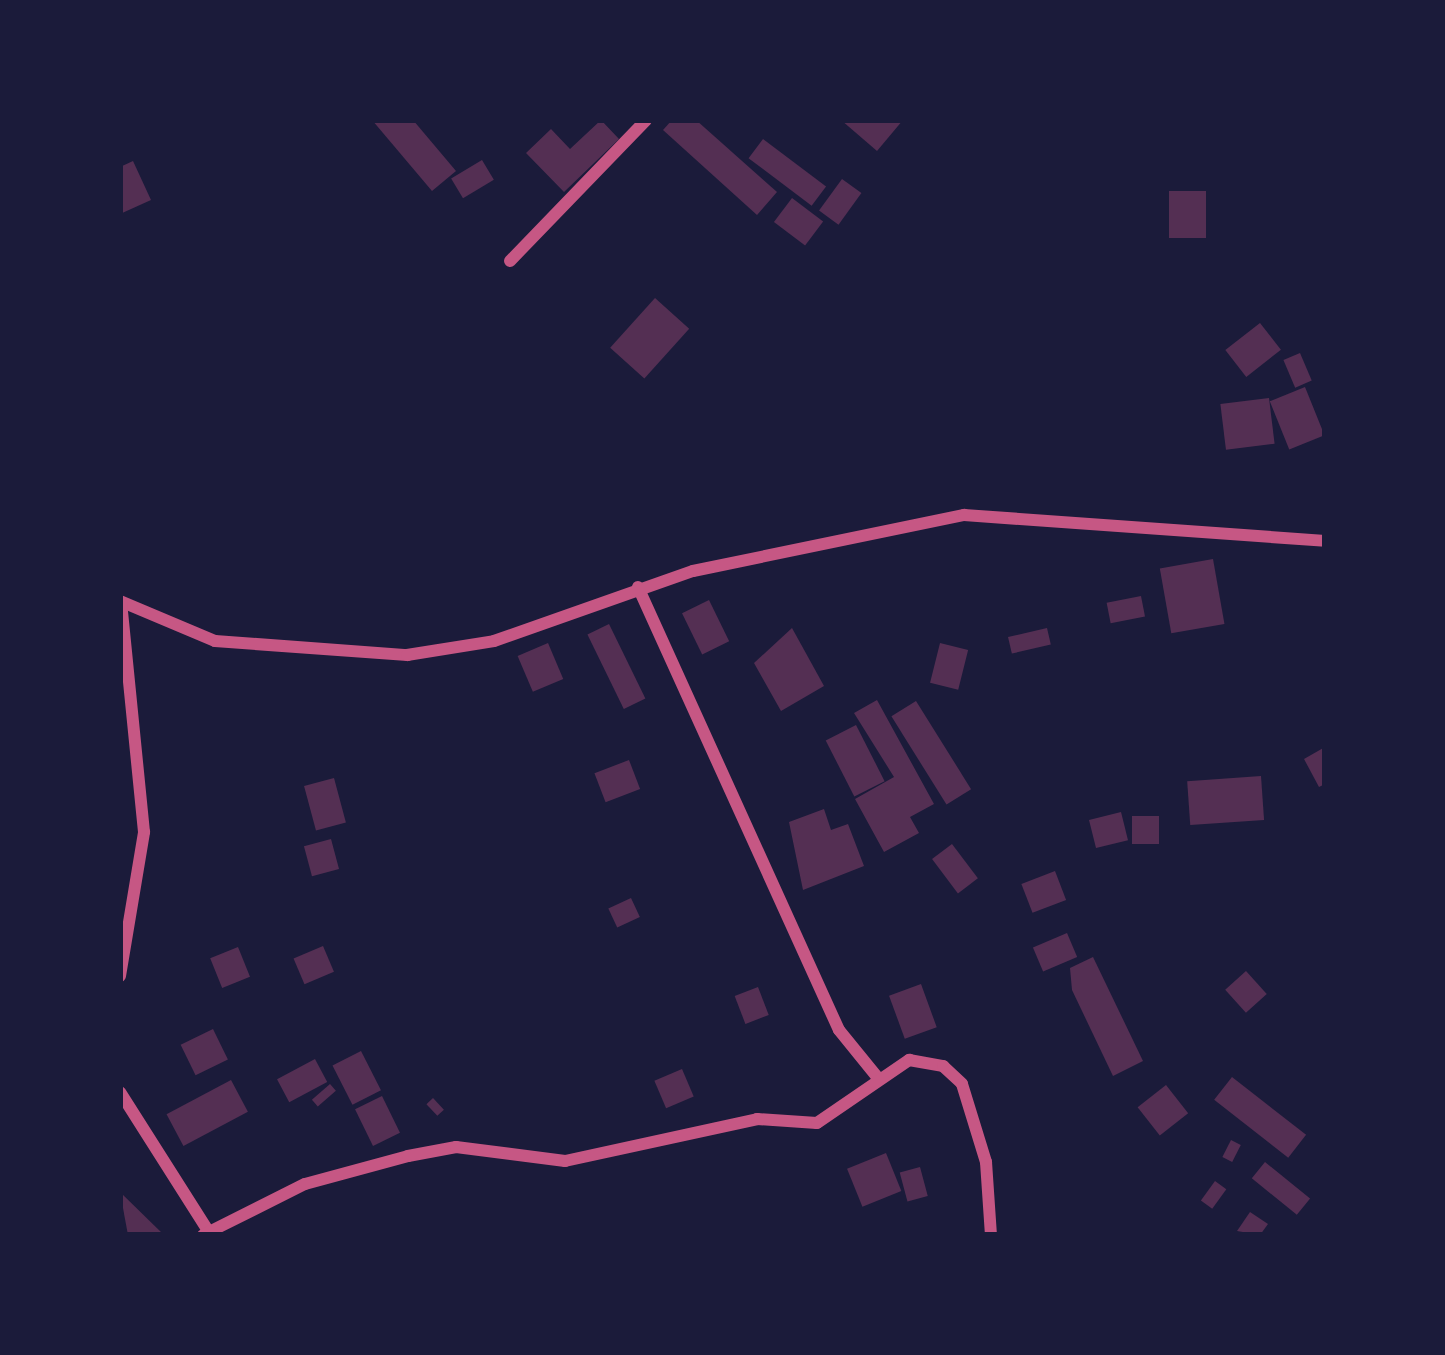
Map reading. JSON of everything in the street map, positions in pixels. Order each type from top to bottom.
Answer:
[{"type":"street","points":[[510,261],[646,120]]},
{"type":"street","points":[[120,976],[144,832],[121,602],[215,641],[407,655],[494,641],[638,587],[1010,512],[1325,541]]},
{"type":"street","points":[[638,587],[839,1030],[878,1078]]},
{"type":"street","points":[[120,1092],[205,1232],[305,1184],[440,1150],[566,1161],[757,1119],[817,1123],[909,1060],[943,1066],[962,1084],[986,1162],[991,1235]]},
{"type":"building","points":[[372,120],[413,120],[456,171],[432,191]]},
{"type":"building","points":[[601,120],[619,139],[564,192],[526,153],[551,129],[570,149]]},
{"type":"building","points":[[672,120],[696,120],[777,192],[757,215],[663,130]]},
{"type":"building","points":[[841,120],[903,120],[877,151]]},
{"type":"building","points":[[763,139],[826,187],[812,206],[749,158]]},
{"type":"building","points":[[482,160],[494,180],[463,198],[451,179]]},
{"type":"building","points":[[133,161],[151,200],[120,214],[120,167]]},
{"type":"building","points":[[842,179],[861,193],[838,225],[819,211]]},
{"type":"building","points":[[1169,191],[1206,191],[1206,238],[1169,238]]},
{"type":"building","points":[[792,198],[823,221],[805,245],[774,222]]},
{"type":"building","points":[[655,298],[689,329],[644,379],[610,348]]},
{"type":"building","points":[[1260,323],[1281,350],[1246,377],[1225,350]]},
{"type":"building","points":[[1300,353],[1312,381],[1295,388],[1283,360]]},
{"type":"building","points":[[1305,387],[1324,435],[1289,449],[1270,401]]},
{"type":"building","points":[[1269,398],[1275,444],[1226,450],[1220,404]]},
{"type":"building","points":[[1213,559],[1224,624],[1171,633],[1160,568]]},
{"type":"building","points":[[1141,596],[1145,617],[1111,623],[1107,603]]},
{"type":"building","points":[[709,600],[729,641],[702,654],[682,613]]},
{"type":"building","points":[[609,624],[645,699],[624,709],[587,635]]},
{"type":"building","points":[[792,628],[824,686],[781,711],[754,663]]},
{"type":"building","points":[[1047,628],[1051,645],[1012,654],[1008,637]]},
{"type":"building","points":[[548,643],[563,679],[533,692],[518,656]]},
{"type":"building","points":[[940,643],[968,650],[958,690],[930,683]]},
{"type":"building","points":[[877,700],[934,804],[910,817],[919,833],[884,852],[855,799],[894,777],[854,713]]},
{"type":"building","points":[[916,701],[971,789],[947,805],[891,716]]},
{"type":"building","points":[[856,725],[885,781],[854,797],[826,740]]},
{"type":"building","points":[[1325,747],[1325,784],[1319,787],[1304,759]]},
{"type":"building","points":[[629,760],[640,789],[606,802],[594,773]]},
{"type":"building","points":[[1261,776],[1264,820],[1190,825],[1187,781]]},
{"type":"building","points":[[334,778],[346,822],[316,830],[304,786]]},
{"type":"building","points":[[824,809],[831,830],[848,824],[864,866],[803,890],[789,822]]},
{"type":"building","points":[[1121,812],[1128,840],[1096,848],[1089,820]]},
{"type":"building","points":[[1132,816],[1159,816],[1159,844],[1132,844]]},
{"type":"building","points":[[331,839],[339,869],[312,876],[304,846]]},
{"type":"building","points":[[952,844],[978,878],[958,893],[932,859]]},
{"type":"building","points":[[1055,871],[1066,900],[1033,913],[1021,884]]},
{"type":"building","points":[[631,898],[640,917],[617,928],[608,909]]},
{"type":"building","points":[[1067,933],[1077,957],[1043,971],[1033,947]]},
{"type":"building","points":[[323,946],[334,972],[304,984],[294,959]]},
{"type":"building","points":[[238,947],[250,977],[222,988],[210,958]]},
{"type":"building","points":[[1093,957],[1143,1061],[1113,1076],[1072,990],[1070,968]]},
{"type":"building","points":[[1246,971],[1267,994],[1246,1013],[1225,990]]},
{"type":"building","points":[[921,984],[937,1027],[905,1039],[889,996]]},
{"type":"building","points":[[758,987],[769,1015],[745,1024],[735,996]]},
{"type":"building","points":[[213,1029],[228,1060],[196,1075],[181,1045]]},
{"type":"building","points":[[361,1051],[381,1090],[352,1105],[332,1066]]},
{"type":"building","points":[[315,1059],[327,1082],[289,1102],[277,1079]]},
{"type":"building","points":[[682,1069],[694,1097],[666,1108],[654,1081]]},
{"type":"building","points":[[1232,1077],[1306,1135],[1288,1158],[1214,1100]]},
{"type":"building","points":[[231,1080],[248,1112],[183,1146],[167,1114]]},
{"type":"building","points":[[330,1084],[336,1091],[318,1107],[312,1100]]},
{"type":"building","points":[[1166,1085],[1188,1113],[1160,1136],[1138,1107]]},
{"type":"building","points":[[382,1096],[400,1133],[373,1146],[355,1109]]},
{"type":"building","points":[[433,1098],[444,1110],[437,1116],[426,1104]]},
{"type":"building","points":[[1231,1140],[1241,1145],[1232,1162],[1222,1157]]},
{"type":"building","points":[[886,1153],[901,1191],[862,1207],[847,1169]]},
{"type":"building","points":[[1265,1162],[1310,1199],[1297,1215],[1252,1178]]},
{"type":"building","points":[[920,1167],[928,1196],[907,1201],[900,1172]]},
{"type":"building","points":[[1215,1181],[1226,1189],[1212,1209],[1201,1200]]},
{"type":"building","points":[[120,1192],[164,1235],[128,1235]]},
{"type":"building","points":[[1250,1212],[1268,1224],[1260,1235],[1237,1231]]}]
